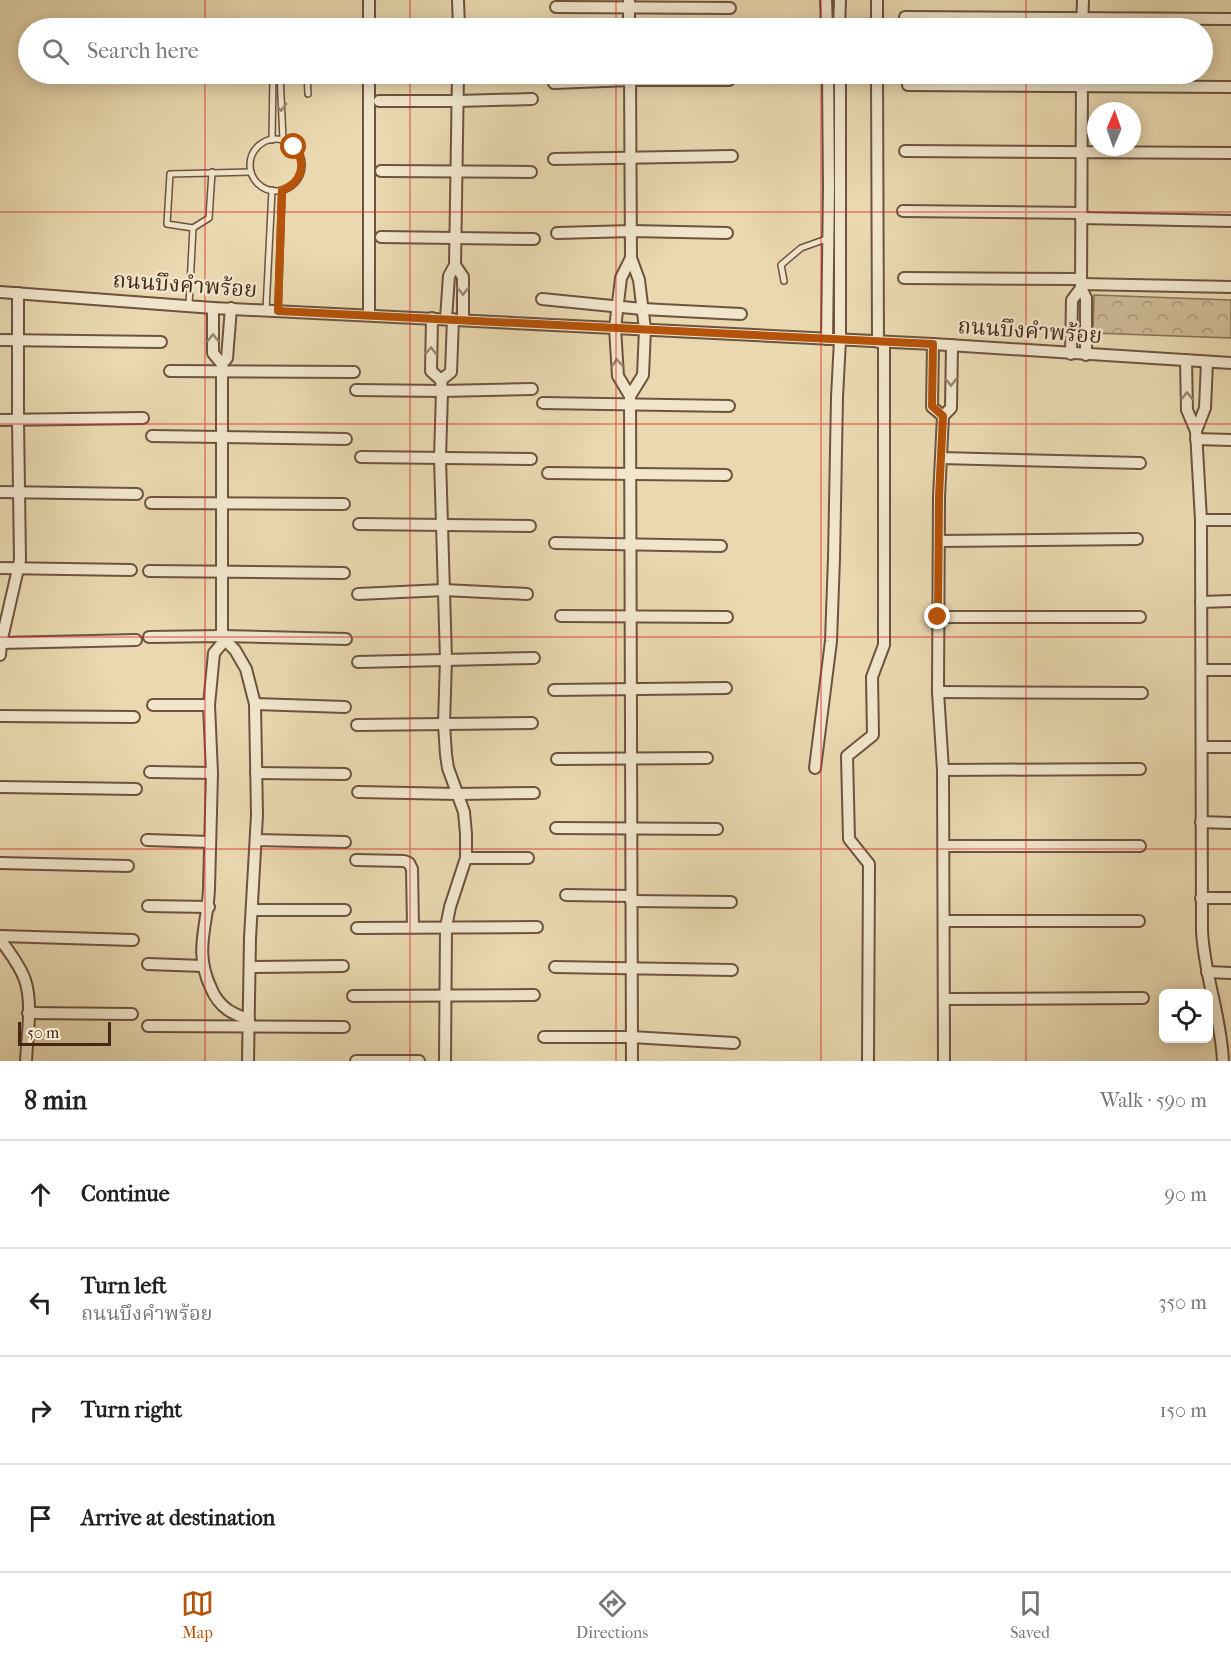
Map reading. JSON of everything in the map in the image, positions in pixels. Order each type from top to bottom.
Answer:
[{"type":"street","points":[[369,0],[369,18]]},
{"type":"street","points":[[458,0],[459,18]]},
{"type":"street","points":[[826,0],[827,18]]},
{"type":"street","points":[[839,18],[840,0]]},
{"type":"street","points":[[877,0],[877,18]]},
{"type":"street","points":[[1083,0],[1083,18]]},
{"type":"street","points":[[556,7],[629,4],[730,8]]},
{"type":"street","points":[[905,17],[930,18]]},
{"type":"street","points":[[1213,20],[1231,19]]},
{"type":"street","points":[[369,84],[369,315]]},
{"type":"street","points":[[441,386],[451,372],[454,319],[449,276],[455,265],[458,84]]},
{"type":"street","points":[[630,84],[631,258],[639,280],[645,329],[642,375],[630,400],[632,1061]]},
{"type":"street","points":[[827,339],[828,84]]},
{"type":"street","points":[[815,768],[831,641],[840,340],[840,84]]},
{"type":"street","points":[[868,1061],[869,864],[849,839],[847,756],[873,735],[872,677],[885,645],[877,84]]},
{"type":"street","points":[[909,85],[938,84]]},
{"type":"street","points":[[1082,84],[1081,284],[1086,298],[1086,354]]},
{"type":"street","points":[[1175,84],[1231,87]]},
{"type":"street","points":[[379,101],[532,99]]},
{"type":"street","points":[[905,151],[1231,153]]},
{"type":"street","points":[[554,159],[732,156]]},
{"type":"street","points":[[381,171],[531,172]]},
{"type":"street","points":[[903,211],[1231,221]]},
{"type":"street","points":[[557,233],[632,231],[727,233]]},
{"type":"street","points":[[381,237],[534,239]]},
{"type":"street","points":[[630,400],[618,376],[615,328],[621,278],[631,258]]},
{"type":"street","points":[[454,319],[464,277],[455,265]]},
{"type":"street","points":[[904,278],[1231,287]]},
{"type":"street","points":[[1071,354],[1072,300],[1081,284]]},
{"type":"street","name":"ถนนบึงคำพร้อย","points":[[0,292],[213,308],[952,345],[1231,363]]},
{"type":"street","points":[[0,655],[21,560],[18,293]]},
{"type":"street","points":[[542,299],[642,309],[741,314]]},
{"type":"street","points":[[213,308],[213,353],[222,368]]},
{"type":"street","points":[[231,308],[227,358],[222,368],[223,638],[214,653],[209,705],[212,773],[209,907],[202,936],[203,966],[214,995],[226,1009],[249,1023]]},
{"type":"street","points":[[432,318],[431,371],[441,386],[440,458],[446,659],[444,724],[446,755],[448,768],[464,812],[466,834],[466,858],[446,927],[445,1061]]},
{"type":"street","points":[[0,340],[161,342]]},
{"type":"street","points":[[933,344],[932,406],[943,416]]},
{"type":"street","points":[[944,1061],[944,770],[938,692],[938,617],[943,416],[951,408],[952,345]]},
{"type":"street","points":[[1186,360],[1187,410],[1196,435],[1201,520],[1203,948],[1207,972],[1227,1045],[1223,1061]]},
{"type":"street","points":[[1196,435],[1205,408],[1207,362]]},
{"type":"street","points":[[170,371],[222,368],[354,372]]},
{"type":"street","points":[[357,390],[441,386],[531,389]]},
{"type":"street","points":[[543,403],[630,400],[729,406]]},
{"type":"street","points":[[0,420],[143,418]]},
{"type":"street","points":[[1196,435],[1231,440]]},
{"type":"street","points":[[152,436],[346,439]]},
{"type":"street","points":[[361,457],[531,459]]},
{"type":"street","points":[[941,458],[1140,462]]},
{"type":"street","points":[[548,473],[726,475]]},
{"type":"street","points":[[0,492],[137,494]]},
{"type":"street","points":[[151,503],[344,504]]},
{"type":"street","points":[[1201,520],[1231,520]]},
{"type":"street","points":[[359,524],[530,526]]},
{"type":"street","points":[[939,541],[1137,539]]},
{"type":"street","points":[[555,543],[721,546]]},
{"type":"street","points":[[0,568],[131,570]]},
{"type":"street","points":[[149,571],[344,573]]},
{"type":"street","points":[[358,594],[444,590],[527,594]]},
{"type":"street","points":[[1201,602],[1231,601]]},
{"type":"street","points":[[561,616],[727,617]]},
{"type":"street","points":[[938,617],[1140,617]]},
{"type":"street","points":[[149,637],[346,639]]},
{"type":"street","points":[[223,638],[236,650],[246,669],[255,704],[256,840],[248,1061]]},
{"type":"street","points":[[1,643],[136,640]]},
{"type":"street","points":[[358,662],[534,658]]},
{"type":"street","points":[[1202,670],[1231,670]]},
{"type":"street","points":[[555,690],[726,688]]},
{"type":"street","points":[[938,692],[1142,693]]},
{"type":"street","points":[[255,704],[345,707]]},
{"type":"street","points":[[153,705],[209,705]]},
{"type":"street","points":[[0,716],[134,717]]},
{"type":"street","points":[[357,725],[532,723]]},
{"type":"street","points":[[1202,747],[1231,747]]},
{"type":"street","points":[[557,759],[707,758]]},
{"type":"street","points":[[944,770],[1140,769]]},
{"type":"street","points":[[150,772],[212,773]]},
{"type":"street","points":[[256,773],[345,774]]},
{"type":"street","points":[[0,787],[136,789]]},
{"type":"street","points":[[358,792],[534,793]]},
{"type":"street","points":[[1201,822],[1231,823]]},
{"type":"street","points":[[556,828],[717,829]]},
{"type":"street","points":[[147,840],[210,842]]},
{"type":"street","points":[[256,840],[345,842]]},
{"type":"street","points":[[944,846],[1140,846]]},
{"type":"street","points":[[466,858],[528,858]]},
{"type":"street","points":[[356,860],[409,863],[412,869],[412,927]]},
{"type":"street","points":[[0,863],[128,866]]},
{"type":"street","points":[[567,895],[731,902]]},
{"type":"street","points":[[1201,898],[1231,898]]},
{"type":"street","points":[[148,906],[209,907]]},
{"type":"street","points":[[252,910],[345,910]]},
{"type":"street","points":[[944,921],[1139,921]]},
{"type":"street","points":[[357,928],[537,927]]},
{"type":"street","points":[[0,938],[133,940]]},
{"type":"street","points":[[0,938],[14,958],[26,983],[29,998],[26,1061]]},
{"type":"street","points":[[147,964],[203,966]]},
{"type":"street","points":[[250,967],[343,966]]},
{"type":"street","points":[[555,967],[732,970]]},
{"type":"street","points":[[1207,972],[1231,972]]},
{"type":"street","points":[[353,996],[534,994]]},
{"type":"street","points":[[945,999],[1143,998]]},
{"type":"street","points":[[28,1013],[132,1014]]},
{"type":"street","points":[[148,1026],[249,1023],[344,1027]]},
{"type":"street","points":[[544,1036],[632,1037],[734,1043]]},
{"type":"street","points":[[356,1060],[419,1061]]},
{"type":"lane","points":[[272,140],[273,84]]},
{"type":"lane","points":[[280,84],[283,140]]},
{"type":"lane","points":[[308,84],[308,94]]},
{"type":"lane","points":[[272,140],[283,140],[294,147],[301,159],[302,165],[298,178],[289,188],[282,190],[262,188],[251,172],[253,152],[263,142],[272,140]]},
{"type":"lane","points":[[212,172],[209,218],[193,228],[167,224],[169,175],[171,173],[212,172],[251,172]]},
{"type":"lane","points":[[266,310],[272,190]]},
{"type":"lane","points":[[278,311],[282,190]]},
{"type":"lane","points":[[189,305],[193,228]]},
{"type":"lane","points":[[784,281],[781,266],[801,248],[829,238]]},
{"type":"green space","points":[[1094,295],[1231,300],[1231,338],[1093,333]]},
{"type":"route","points":[[294,147],[302,165],[294,184],[282,190],[278,311],[933,344],[932,406],[943,416],[939,497],[938,617]]}]
